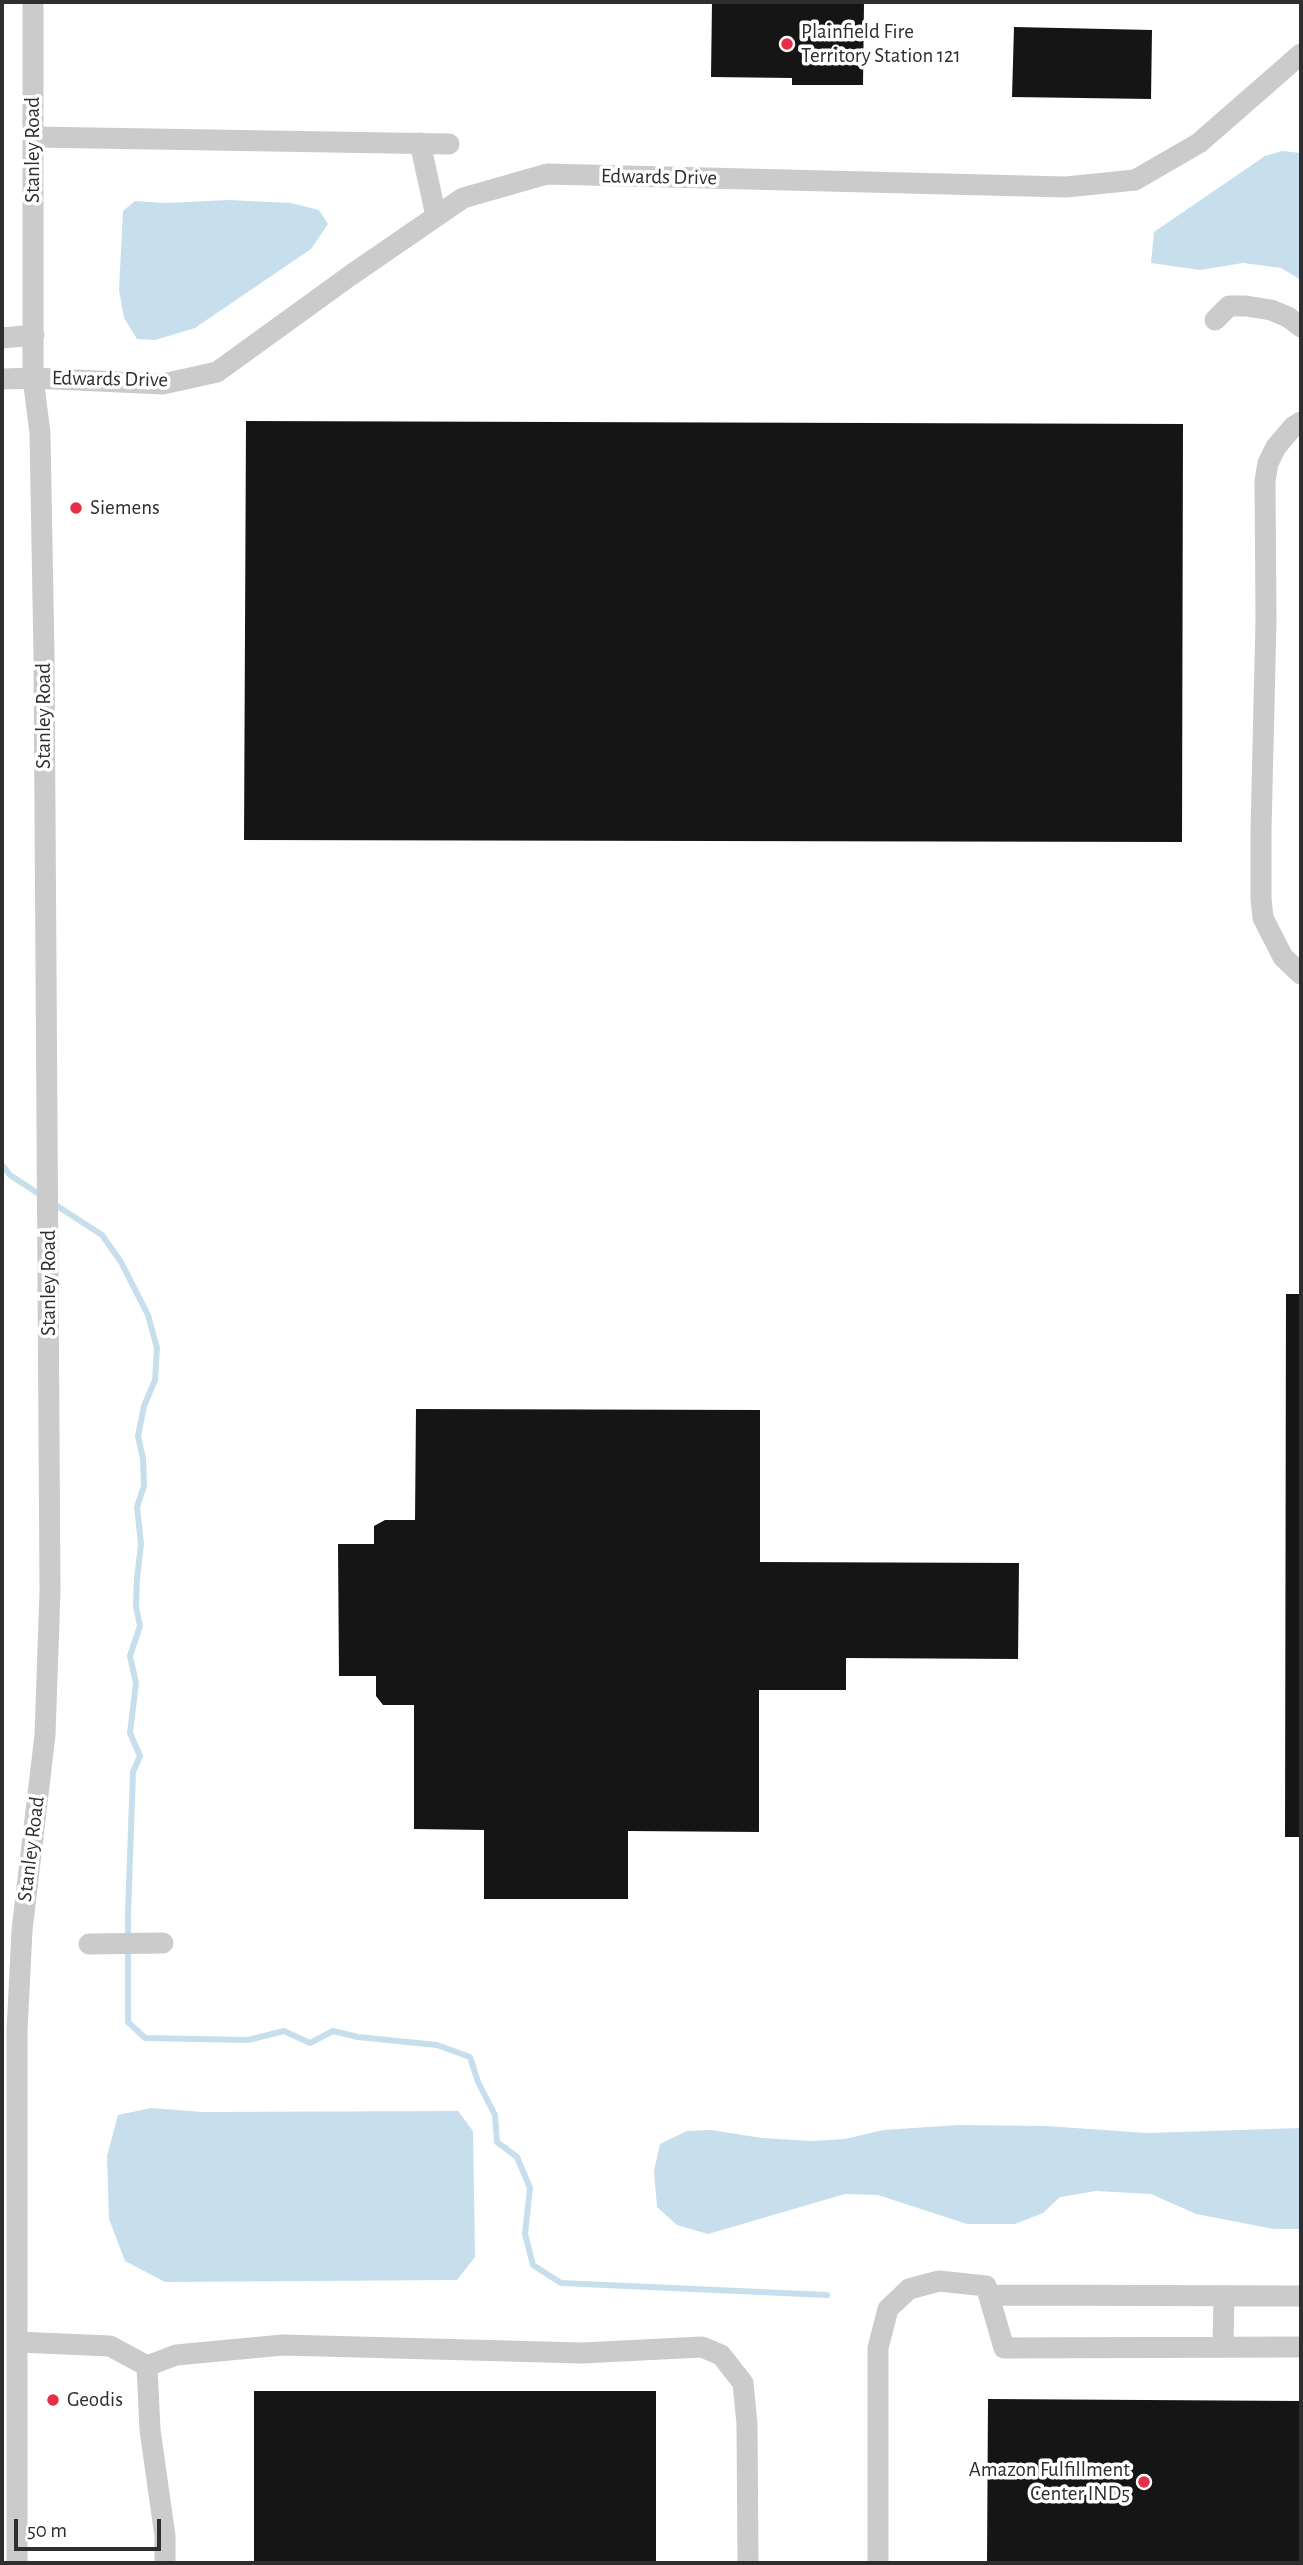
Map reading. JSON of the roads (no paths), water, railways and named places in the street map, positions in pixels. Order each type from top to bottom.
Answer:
[{"type":"street","name":"Stanley Road","points":[[17,2563],[17,2031],[27,1884],[45,1735],[49,1658],[48,1168],[41,446],[33,378],[33,2]]},
{"type":"street","name":"Edwards Drive","points":[[2,379],[163,384],[217,372],[463,198],[547,174],[1066,187],[1135,180],[1199,143],[1301,54]]},
{"type":"street","points":[[33,137],[449,144]]},
{"type":"street","points":[[420,144],[436,216]]},
{"type":"street","points":[[1215,320],[1228,306],[1247,306],[1271,310],[1288,317],[1301,327]]},
{"type":"street","points":[[2,338],[34,335]]},
{"type":"street","points":[[1301,422],[1293,427],[1276,447],[1268,463],[1265,481],[1266,620],[1261,831],[1261,898],[1264,918],[1283,957],[1301,974]]},
{"type":"street","points":[[89,1944],[163,1942]]},
{"type":"street","points":[[878,2563],[878,2348],[888,2309],[909,2289],[939,2281],[986,2286],[1004,2348],[1301,2347]]},
{"type":"street","points":[[989,2295],[1301,2296]]},
{"type":"street","points":[[1223,2347],[1224,2296]]},
{"type":"street","points":[[17,2342],[110,2346],[147,2366],[176,2355],[283,2344],[582,2353],[702,2347],[721,2356],[743,2383],[747,2424],[748,2563]]},
{"type":"street","points":[[147,2366],[150,2430],[165,2536],[165,2563]]},
{"type":"water","points":[[1282,151],[1301,153],[1301,280],[1281,268],[1243,263],[1200,270],[1151,263],[1154,232],[1265,156]]},
{"type":"water","points":[[229,200],[291,203],[319,210],[328,224],[311,249],[195,328],[155,340],[137,339],[124,318],[119,290],[123,211],[135,201],[166,203]]},
{"type":"water","points":[[151,2108],[202,2112],[458,2111],[473,2131],[475,2257],[457,2280],[165,2282],[125,2261],[109,2219],[107,2156],[118,2115]]},
{"type":"water","points":[[959,2125],[1046,2126],[1147,2133],[1301,2128],[1301,2229],[1274,2229],[1196,2214],[1151,2194],[1096,2191],[1060,2197],[1043,2213],[1015,2224],[967,2224],[878,2195],[845,2194],[708,2234],[677,2225],[657,2207],[654,2171],[660,2144],[687,2131],[711,2130],[762,2138],[812,2141],[845,2139],[883,2130]]},
{"type":"waterway","points":[[2,1165],[10,1175],[42,1196]]},
{"type":"waterway","points":[[51,1202],[102,1235],[121,1262],[148,1315],[157,1348],[155,1380],[144,1406],[138,1436],[143,1459],[144,1486],[137,1507],[141,1544],[136,1606],[140,1626],[130,1656],[136,1683],[130,1733],[140,1756],[133,1772],[128,1914],[128,2022],[145,2038],[248,2040],[284,2031],[310,2043],[333,2031],[358,2037],[437,2045],[470,2057],[478,2082],[495,2115],[497,2142],[517,2157],[530,2188],[525,2234],[533,2265],[561,2283],[827,2295]]},
{"type":"place","name":"Plainfield Fire Territory Station 121","points":[[787,44]]},
{"type":"place","name":"Siemens","points":[[76,508]]},
{"type":"place","name":"Geodis","points":[[53,2400]]},
{"type":"place","name":"Amazon Fulfillment Center IND5","points":[[1144,2482]]}]
